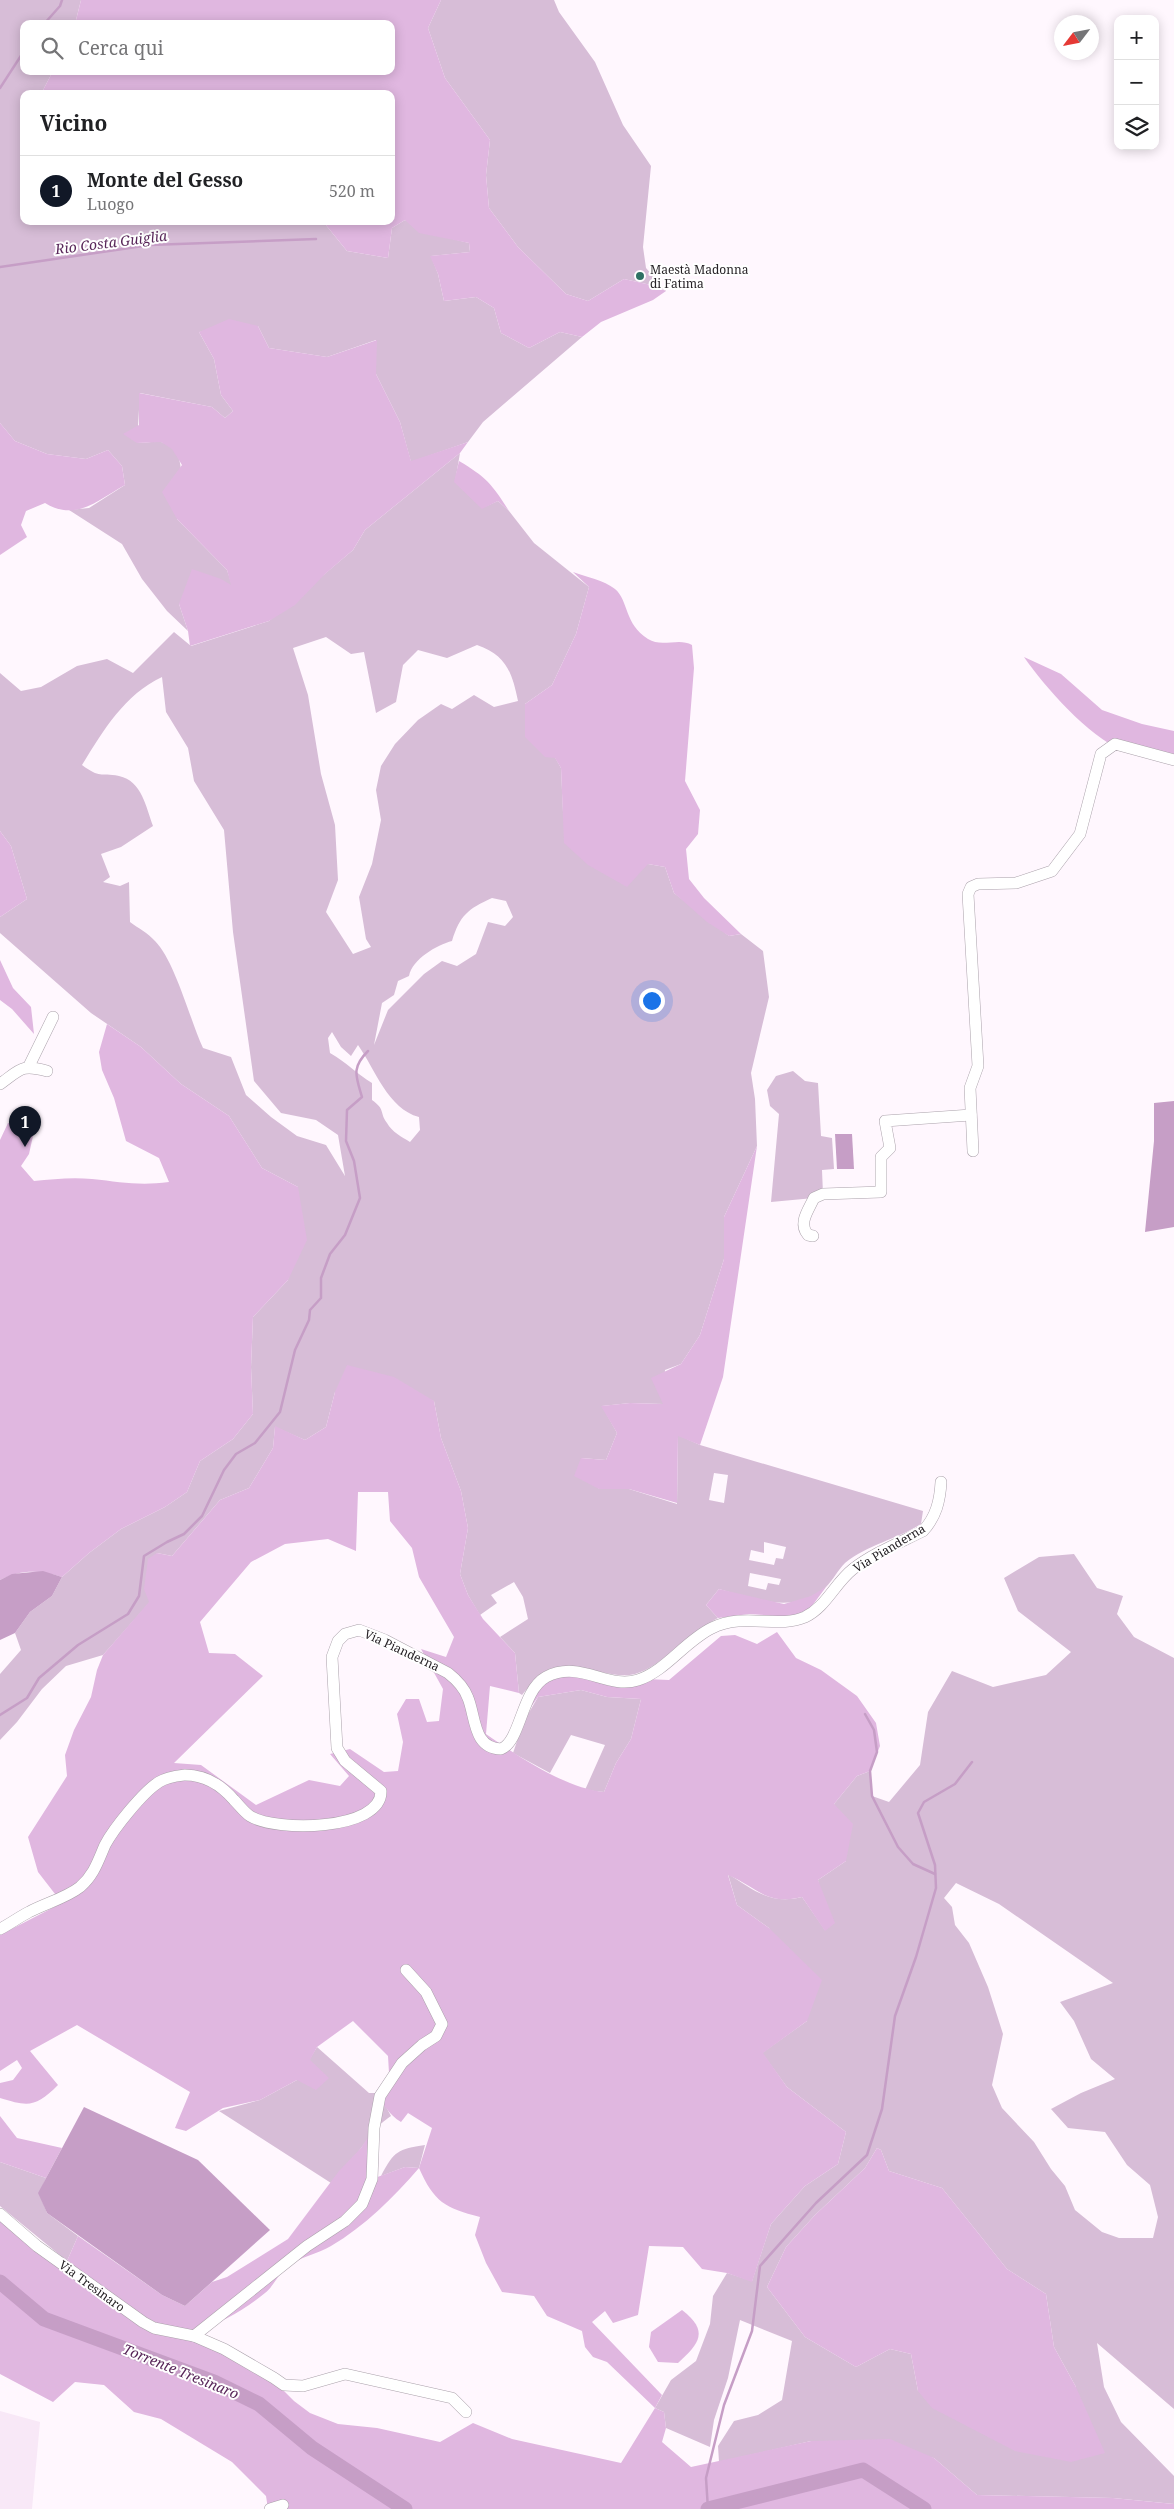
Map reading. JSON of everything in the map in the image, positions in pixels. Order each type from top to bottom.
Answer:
[{"type":"street","points":[[973,1151],[970,1088],[978,1066],[968,894],[971,887],[978,884],[1016,883],[1052,872],[1080,834],[1101,754],[1115,744],[1174,760]]},
{"type":"street","points":[[29,1066],[53,1017]]},
{"type":"street","points":[[0,1084],[22,1068],[29,1066],[47,1070]]},
{"type":"street","points":[[813,1236],[808,1235],[803,1228],[803,1222],[814,1198],[823,1194],[881,1192],[881,1157],[890,1148],[886,1120],[971,1115]]},
{"type":"street","name":"Via Pianderna","points":[[0,1930],[29,1912],[80,1888],[93,1874],[109,1839],[125,1818],[159,1782],[174,1776],[187,1775],[206,1779],[227,1792],[250,1816],[266,1822],[331,1825],[361,1815],[376,1806],[381,1798],[381,1790],[345,1761],[337,1748],[332,1657],[338,1641],[345,1634],[359,1630],[374,1635],[448,1673],[457,1680],[468,1697],[478,1736],[486,1746],[502,1749],[511,1742],[524,1706],[535,1687],[552,1675],[572,1670],[619,1682],[630,1682],[654,1671],[699,1636],[721,1624],[746,1619],[792,1620],[812,1613],[852,1570],[871,1557],[922,1530],[929,1524],[938,1504],[941,1482]]},
{"type":"street","points":[[194,2336],[307,2246],[345,2221],[362,2204],[372,2179],[374,2128],[380,2096],[402,2063],[422,2045],[436,2036],[442,2024],[426,1992],[406,1970]]},
{"type":"street","name":"Via Tresinaro","points":[[0,2214],[45,2252],[143,2322],[154,2328],[194,2336],[224,2349],[284,2385],[303,2386],[345,2374],[452,2398],[466,2412]]},
{"type":"street","points":[[270,2509],[283,2505]]},
{"type":"shaded area","points":[[0,0],[81,0],[76,20],[20,20],[20,75],[51,75],[43,90],[20,90],[20,225],[326,225],[347,251],[388,258],[392,228],[405,220],[445,237],[469,243],[470,252],[431,256],[438,274],[444,301],[476,297],[494,308],[501,333],[529,348],[560,332],[582,337],[483,422],[468,442],[411,462],[400,422],[376,374],[376,340],[327,357],[269,348],[258,326],[199,332],[214,359],[221,395],[233,411],[225,418],[212,407],[140,393],[137,443],[161,442],[171,446],[177,454],[180,464],[181,487],[177,519],[227,570],[232,585],[179,604],[188,631],[167,611],[142,579],[122,544],[69,510],[89,508],[125,485],[122,466],[108,450],[86,459],[47,454],[15,441],[0,423]]},
{"type":"shaded area","points":[[81,0],[441,0],[428,28],[445,78],[490,140],[486,175],[489,208],[518,247],[566,294],[588,301],[624,279],[651,285],[666,291],[653,300],[601,322],[582,337],[560,332],[529,348],[501,333],[494,308],[476,297],[444,301],[438,274],[430,256],[470,252],[469,243],[419,233],[405,220],[392,228],[388,258],[347,251],[326,225],[395,225],[395,90],[43,90],[51,75],[395,75],[395,20],[76,20]]},
{"type":"shaded area","points":[[441,0],[554,0],[559,12],[595,62],[623,125],[651,166],[643,247],[646,268],[666,291],[651,285],[624,279],[588,301],[566,294],[518,247],[489,208],[486,175],[490,140],[445,78],[428,28]]},
{"type":"shaded area","points":[[229,319],[258,326],[269,348],[327,357],[377,340],[376,374],[400,422],[411,461],[468,442],[460,453],[365,530],[353,550],[325,574],[295,605],[269,621],[190,646],[188,631],[179,604],[192,569],[221,579],[231,585],[227,570],[177,519],[162,492],[182,465],[172,449],[161,442],[137,443],[123,434],[139,425],[139,393],[212,407],[225,418],[233,411],[221,395],[214,359],[199,332]]},
{"type":"shaded area","points":[[0,423],[15,441],[47,454],[86,459],[108,450],[122,466],[125,485],[96,502],[77,510],[56,508],[45,503],[26,511],[21,525],[27,537],[0,555]]},
{"type":"shaded area","points":[[460,453],[455,482],[482,508],[498,501],[509,511],[534,543],[589,587],[576,634],[552,685],[525,704],[561,768],[563,812],[648,864],[665,867],[674,893],[729,936],[741,934],[763,951],[769,997],[751,1073],[755,1099],[757,1146],[724,1217],[724,1259],[700,1335],[681,1364],[665,1370],[663,1404],[630,1403],[602,1406],[617,1433],[606,1460],[581,1458],[599,1489],[629,1489],[677,1504],[678,1435],[700,1445],[923,1511],[921,1524],[863,1551],[845,1563],[826,1587],[814,1596],[801,1601],[788,1603],[760,1600],[719,1589],[706,1605],[718,1618],[666,1657],[645,1670],[631,1675],[622,1675],[576,1667],[556,1669],[540,1677],[522,1695],[519,1693],[515,1653],[500,1637],[528,1619],[523,1597],[514,1582],[491,1595],[497,1603],[480,1615],[468,1595],[460,1574],[468,1528],[461,1491],[441,1438],[434,1401],[335,1392],[326,1427],[305,1440],[275,1427],[273,1448],[249,1488],[220,1500],[172,1556],[157,1553],[145,1589],[150,1602],[103,1655],[66,1666],[42,1689],[17,1722],[0,1740],[0,1674],[21,1650],[15,1633],[30,1612],[52,1596],[62,1577],[89,1553],[121,1529],[165,1507],[187,1492],[200,1461],[233,1439],[253,1414],[251,1367],[253,1317],[288,1280],[298,1187],[262,1168],[229,1116],[181,1084],[141,1047],[91,1013],[0,933],[0,917],[27,899],[11,846],[0,831],[0,673],[21,691],[41,687],[77,666],[107,659],[133,673],[174,632],[191,646],[269,621],[353,550],[365,530]],"holes":[[[326,637],[351,654],[364,652],[376,713],[396,702],[403,665],[418,650],[447,658],[477,645],[487,649],[501,659],[510,673],[518,701],[494,707],[474,695],[452,709],[441,704],[418,720],[395,744],[381,766],[376,790],[381,820],[372,864],[359,897],[366,939],[371,947],[353,954],[326,912],[338,880],[335,825],[321,774],[308,695],[293,648]],[[162,677],[166,712],[188,748],[194,781],[224,830],[233,932],[254,1081],[281,1113],[316,1120],[338,1135],[345,1176],[326,1145],[297,1136],[246,1095],[231,1057],[203,1048],[169,962],[155,941],[130,922],[129,882],[120,886],[103,882],[110,877],[101,854],[121,847],[153,826],[142,796],[133,783],[119,776],[97,774],[82,765],[116,715],[136,694]],[[492,898],[506,901],[513,917],[505,926],[488,922],[476,954],[457,966],[442,961],[424,974],[388,1010],[374,1045],[382,1003],[394,995],[398,981],[409,976],[415,964],[426,954],[452,941],[462,919],[477,906]],[[332,1032],[341,1047],[351,1056],[358,1045],[391,1097],[408,1113],[419,1117],[420,1130],[410,1142],[392,1129],[379,1106],[372,1100],[372,1083],[330,1053],[328,1038]],[[714,1473],[728,1475],[724,1503],[709,1500]],[[764,1542],[786,1547],[783,1559],[776,1558],[774,1565],[749,1560],[751,1550],[764,1553]],[[750,1573],[781,1579],[779,1585],[768,1583],[766,1590],[748,1586]]]},
{"type":"shaded area","points":[[459,461],[488,482],[509,511],[498,501],[482,509],[454,482]]},
{"type":"shaded area","points":[[573,572],[600,581],[615,589],[623,600],[635,627],[648,639],[659,643],[682,642],[692,645],[694,668],[685,781],[700,810],[698,834],[686,849],[689,879],[704,898],[741,934],[729,936],[707,922],[674,893],[665,867],[648,864],[627,887],[588,865],[564,843],[561,768],[555,758],[545,757],[525,737],[525,704],[552,685],[576,634],[589,587]]},
{"type":"shaded area","points":[[1024,657],[1061,674],[1102,710],[1142,724],[1174,731],[1174,765],[1122,750],[1096,734],[1068,710]]},
{"type":"shaded area","points":[[0,831],[11,846],[27,899],[0,917]]},
{"type":"shaded area","points":[[0,960],[13,988],[31,1007],[34,1034],[12,1009],[0,1000]]},
{"type":"shaded area","points":[[107,1024],[141,1047],[181,1084],[229,1116],[262,1168],[298,1187],[307,1240],[288,1280],[253,1317],[251,1367],[253,1414],[233,1439],[200,1461],[187,1492],[165,1507],[121,1529],[89,1553],[62,1577],[39,1572],[23,1572],[0,1580],[0,1140],[8,1123],[22,1124],[33,1136],[29,1154],[21,1166],[34,1181],[78,1178],[139,1184],[169,1182],[159,1158],[126,1141],[114,1098],[102,1070],[99,1052]]},
{"type":"shaded area","points":[[793,1071],[805,1081],[818,1083],[821,1136],[832,1138],[834,1169],[822,1170],[823,1194],[814,1198],[771,1202],[779,1114],[770,1106],[767,1090],[776,1076]]},
{"type":"shaded area","points":[[1174,1101],[1174,1227],[1145,1232],[1154,1141],[1154,1103]]},
{"type":"shaded area","points":[[835,1134],[852,1134],[854,1169],[837,1169]]},
{"type":"shaded area","points":[[757,1146],[723,1377],[700,1445],[678,1436],[677,1503],[629,1489],[599,1489],[574,1476],[581,1458],[606,1460],[617,1433],[601,1406],[630,1403],[663,1404],[651,1378],[681,1364],[700,1335],[724,1259],[724,1217]]},
{"type":"shaded area","points":[[347,1365],[394,1377],[434,1401],[441,1438],[461,1491],[468,1528],[460,1574],[468,1595],[483,1619],[515,1653],[519,1693],[490,1686],[486,1734],[513,1752],[558,1778],[604,1792],[616,1763],[631,1739],[641,1699],[607,1697],[581,1690],[538,1697],[531,1707],[532,1693],[552,1675],[669,1680],[721,1636],[735,1635],[757,1644],[777,1632],[796,1658],[821,1670],[857,1696],[876,1723],[880,1746],[870,1771],[857,1776],[834,1804],[853,1824],[846,1861],[818,1880],[835,1923],[825,1931],[802,1897],[779,1899],[770,1897],[728,1875],[737,1905],[769,1928],[822,1980],[807,2021],[763,2053],[787,2087],[846,2132],[838,2164],[805,2186],[771,2224],[752,2282],[727,2273],[702,2269],[683,2247],[649,2246],[638,2315],[613,2323],[605,2311],[592,2322],[662,2395],[655,2408],[607,2362],[593,2357],[585,2347],[582,2331],[547,2316],[534,2296],[502,2292],[486,2263],[475,2235],[480,2217],[449,2207],[442,2202],[430,2189],[419,2168],[432,2128],[408,2113],[401,2122],[390,2113],[375,2093],[389,2073],[388,2056],[353,2021],[317,2047],[310,2060],[329,2078],[316,2090],[297,2080],[260,2100],[223,2108],[186,2131],[175,2128],[190,2092],[77,2025],[30,2051],[58,2085],[44,2098],[32,2103],[18,2103],[0,2098],[0,2083],[13,2080],[22,2068],[17,2060],[0,2071],[0,1935],[62,1903],[38,1872],[28,1837],[67,1776],[65,1755],[74,1730],[91,1697],[97,1670],[103,1655],[149,1602],[144,1589],[148,1559],[157,1553],[172,1556],[220,1500],[249,1488],[273,1448],[275,1426],[305,1440],[326,1427],[335,1392]],"holes":[[[358,1492],[388,1492],[390,1521],[412,1548],[419,1577],[454,1637],[446,1657],[421,1649],[443,1689],[439,1721],[427,1722],[419,1699],[406,1699],[397,1714],[403,1742],[398,1771],[384,1772],[350,1749],[330,1754],[349,1776],[340,1786],[309,1780],[256,1805],[201,1765],[174,1763],[263,1676],[235,1654],[209,1653],[200,1622],[251,1562],[285,1544],[328,1539],[356,1551]]]},
{"type":"shaded area","points":[[1074,1554],[1097,1588],[1123,1596],[1117,1614],[1134,1637],[1174,1658],[1174,2409],[1097,2343],[1104,2387],[1121,2422],[1174,2476],[1174,2504],[1113,2498],[977,2495],[934,2458],[811,2441],[719,2462],[718,2446],[734,2421],[758,2415],[782,2400],[792,2341],[740,2320],[728,2378],[714,2420],[710,2447],[666,2428],[664,2412],[655,2408],[671,2380],[696,2361],[710,2324],[713,2296],[727,2273],[752,2281],[771,2224],[805,2186],[838,2164],[846,2132],[787,2087],[762,2053],[807,2021],[769,1928],[737,1905],[728,1874],[763,1895],[781,1899],[802,1897],[825,1930],[818,1880],[846,1861],[834,1804],[857,1776],[870,1771],[872,1796],[889,1802],[920,1765],[928,1712],[952,1671],[993,1687],[1046,1675],[1071,1652],[1018,1611],[1004,1578],[1039,1557]],"holes":[[[956,1883],[999,1904],[1113,1983],[1060,2002],[1074,2021],[1091,2059],[1115,2079],[1081,2093],[1051,2109],[1068,2128],[1105,2132],[1127,2165],[1150,2185],[1158,2217],[1153,2238],[1119,2238],[1102,2232],[1075,2210],[1065,2186],[1051,2169],[1034,2142],[1002,2108],[992,2085],[1003,2034],[988,1987],[969,1943],[955,1925],[952,1907],[944,1898]],[[877,2148],[881,2150],[889,2171],[942,2188],[1007,2269],[1046,2294],[1054,2347],[1076,2387],[918,2391],[911,2354],[890,2349],[856,2367],[805,2337],[767,2287],[786,2247],[815,2215],[865,2168]]]},
{"type":"shaded area","points":[[43,1571],[62,1577],[52,1596],[30,1612],[15,1633],[0,1640],[0,1580],[12,1574]]},
{"type":"shaded area","points":[[826,1587],[809,1610],[793,1617],[749,1614],[718,1618],[706,1605],[719,1589],[784,1604],[811,1596]]},
{"type":"shaded area","points":[[581,1690],[607,1697],[641,1699],[631,1739],[616,1763],[604,1792],[585,1790],[605,1745],[571,1735],[550,1773],[513,1753],[524,1721],[538,1697]]},
{"type":"shaded area","points":[[317,2047],[369,2093],[375,2093],[391,2116],[375,2130],[331,2183],[219,2111],[260,2100],[297,2080]]},
{"type":"shaded area","points":[[84,2107],[198,2160],[270,2230],[185,2306],[162,2295],[47,2213],[38,2193]]},
{"type":"shaded area","points":[[0,2116],[17,2138],[62,2148],[46,2178],[0,2162]]},
{"type":"shaded area","points":[[374,2128],[372,2179],[405,2167],[419,2168],[389,2201],[355,2230],[331,2246],[292,2264],[284,2270],[268,2290],[249,2305],[232,2316],[204,2328],[179,2330],[145,2317],[110,2294],[67,2261],[78,2236],[162,2295],[185,2306],[212,2282],[227,2277],[288,2239],[339,2171],[361,2148]]},
{"type":"shaded area","points":[[425,2145],[419,2168],[405,2167],[381,2176],[390,2161],[398,2153],[409,2148]]},
{"type":"shaded area","points":[[877,2148],[881,2150],[889,2171],[942,2188],[1007,2269],[1046,2294],[1054,2347],[1076,2387],[1105,2453],[1071,2462],[1015,2451],[932,2408],[918,2391],[911,2354],[890,2349],[856,2367],[805,2337],[767,2287],[786,2247],[815,2215],[865,2168]]},
{"type":"shaded area","points":[[0,2162],[46,2178],[39,2193],[47,2213],[78,2236],[67,2261],[0,2206]]},
{"type":"shaded area","points":[[0,2218],[110,2304],[197,2341],[251,2368],[277,2384],[294,2401],[310,2413],[338,2424],[377,2428],[440,2442],[473,2423],[512,2439],[621,2463],[655,2408],[664,2412],[666,2428],[662,2442],[691,2467],[811,2441],[890,2439],[934,2458],[977,2495],[1113,2498],[1174,2504],[1174,2509],[268,2509],[266,2496],[232,2462],[161,2419],[134,2412],[104,2385],[75,2382],[53,2402],[0,2374]]},
{"type":"shaded area","points":[[682,2310],[696,2324],[698,2337],[696,2343],[678,2363],[658,2362],[649,2347],[651,2332]]},
{"type":"shaded area","points":[[0,2411],[40,2422],[32,2509],[0,2509]]},
{"type":"waterway","points":[[48,20],[60,6],[62,0]]},
{"type":"waterway","points":[[0,88],[20,57]]},
{"type":"waterway","name":"Rio Costa Guiglia","points":[[0,267],[150,245],[316,239]]},
{"type":"waterway","points":[[0,1715],[27,1698],[39,1678],[78,1645],[128,1614],[139,1596],[144,1556],[184,1534],[202,1516],[224,1470],[236,1454],[255,1443],[280,1412],[295,1350],[309,1320],[310,1310],[321,1298],[321,1278],[330,1254],[345,1235],[360,1198],[354,1161],[346,1141],[347,1110],[362,1097],[356,1072],[359,1062],[368,1051]]},
{"type":"waterway","points":[[865,1714],[874,1730],[877,1752],[870,1771],[872,1796],[898,1847],[913,1864],[935,1874]]},
{"type":"waterway","points":[[708,2509],[706,2478],[724,2405],[752,2331],[760,2266],[816,2203],[867,2155],[882,2109],[895,2016],[916,1957],[936,1888],[935,1865],[918,1813],[924,1802],[955,1784],[972,1762]]},
{"type":"waterway","name":"Torrente Tresinaro","points":[[0,2282],[44,2319],[214,2382],[259,2404],[312,2448],[405,2509]]},
{"type":"waterway","name":"Torrente Tresinaro","points":[[708,2509],[863,2470],[924,2509]]},
{"type":"place","name":"Maestà Madonna di Fatima","points":[[640,276]]},
{"type":"place","name":"Monte del Gesso","points":[[25,1147]]}]
